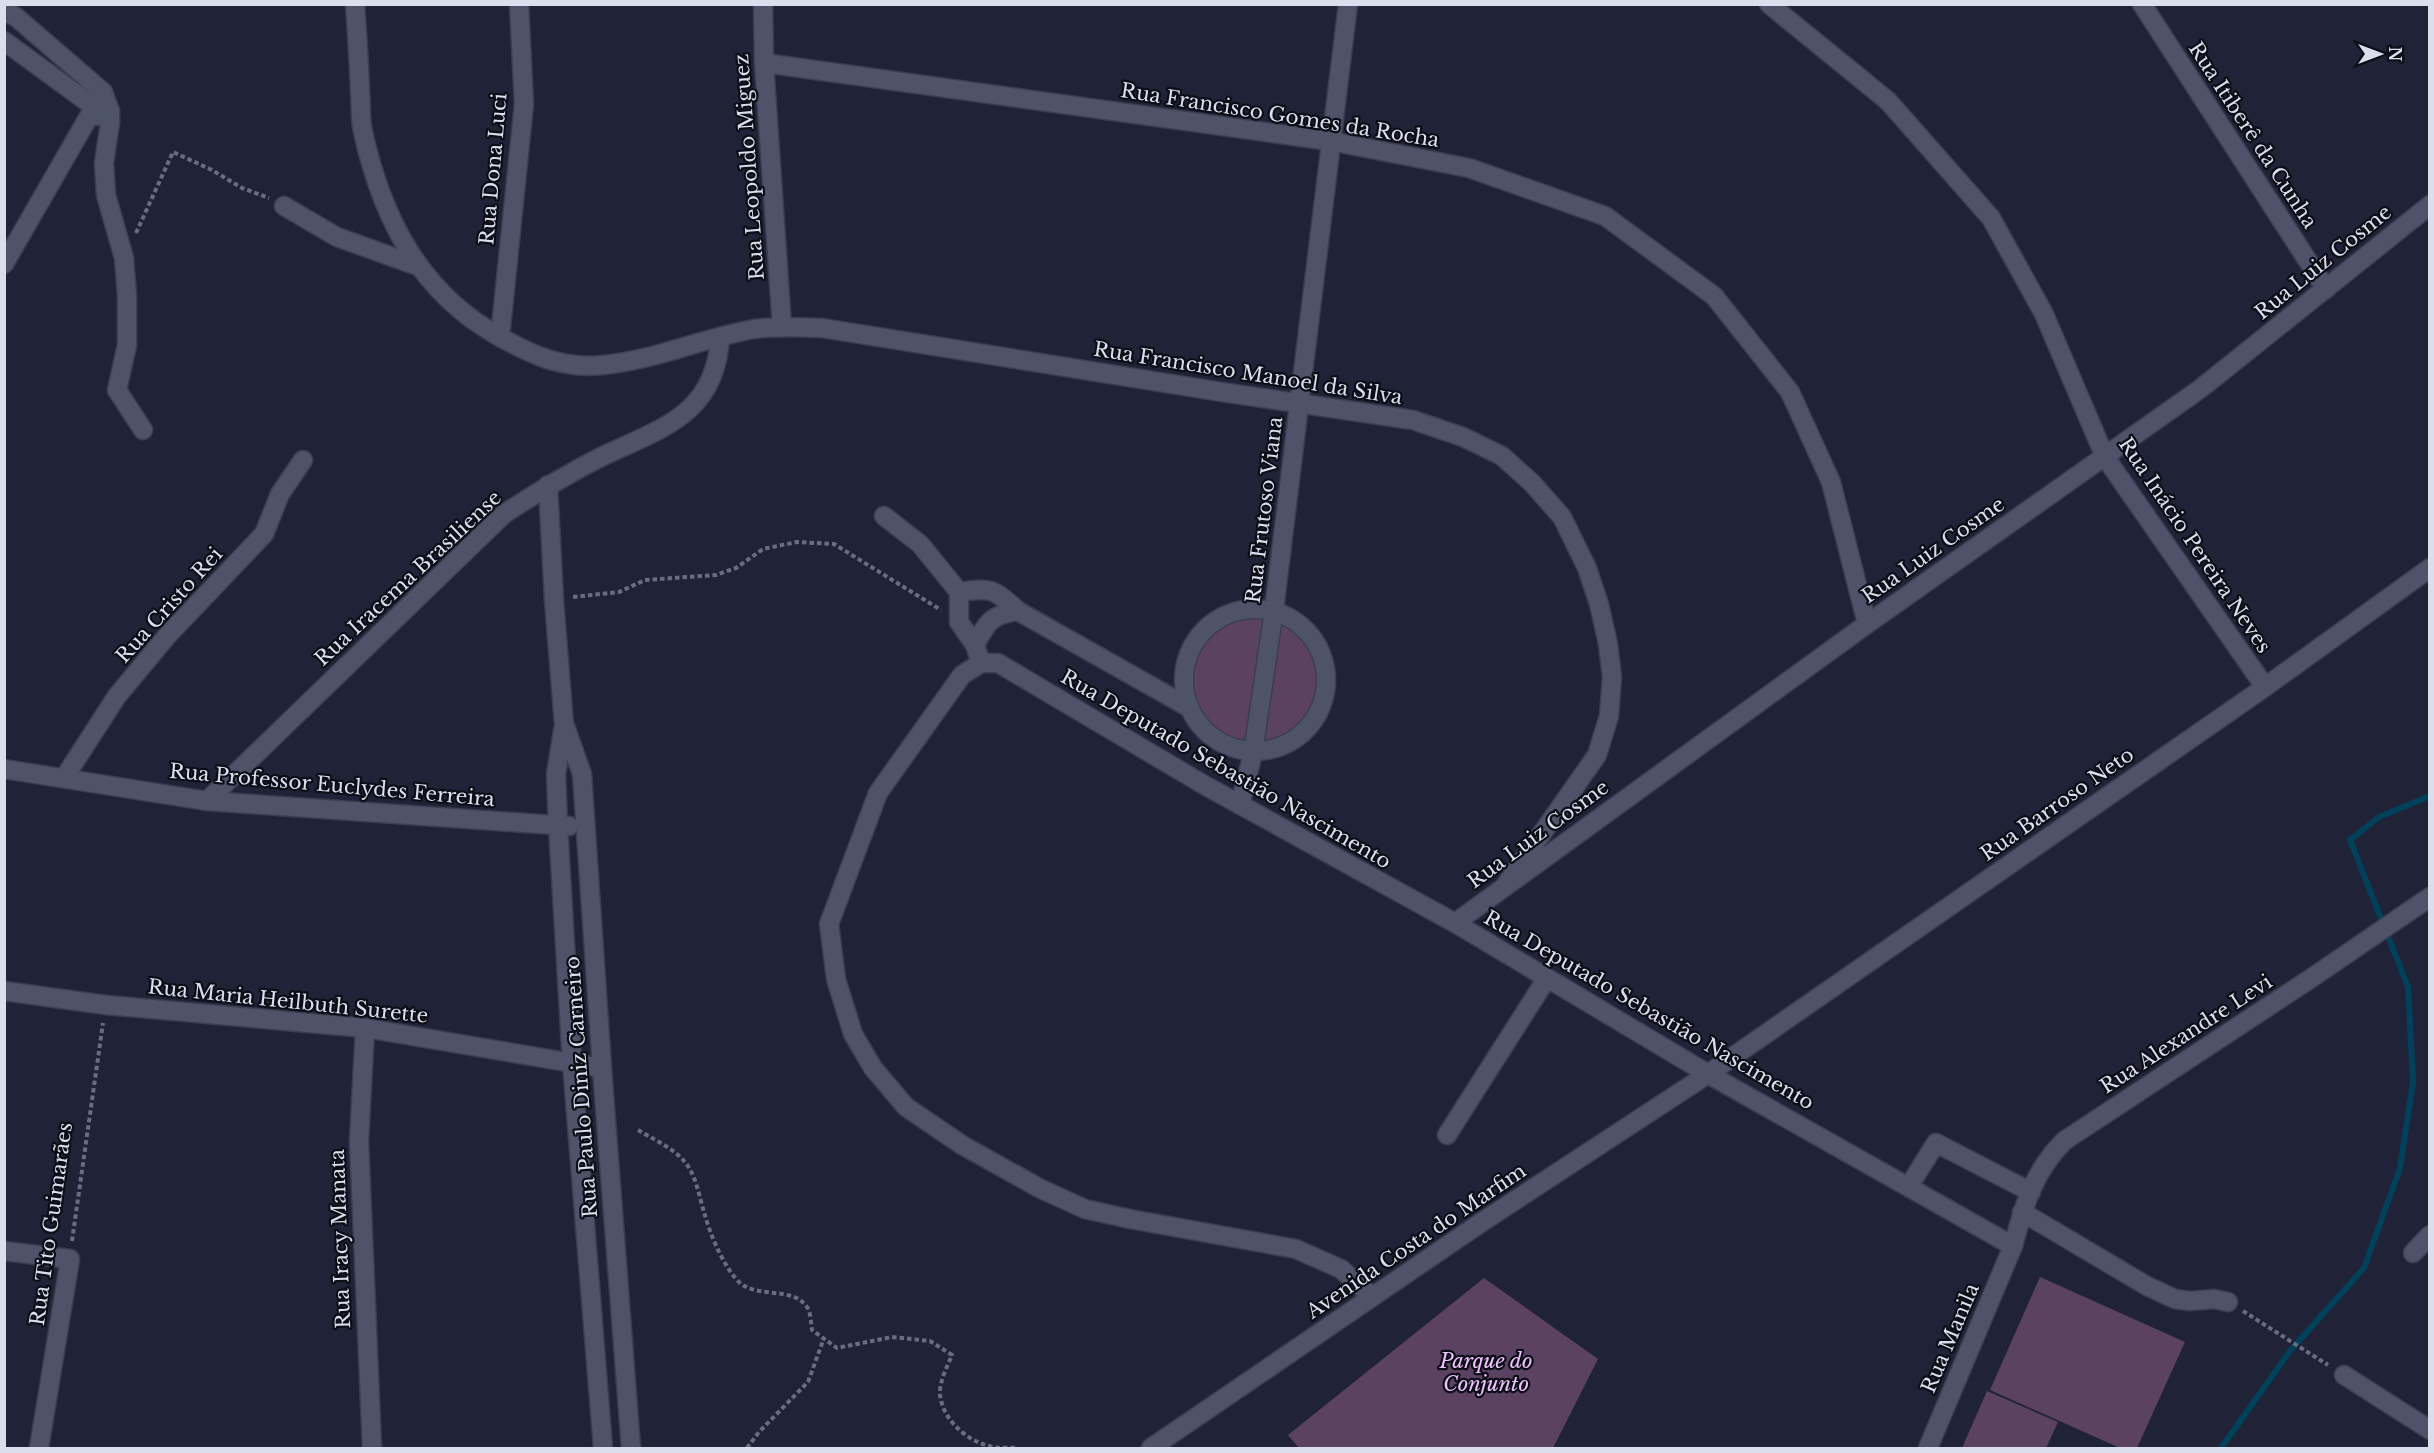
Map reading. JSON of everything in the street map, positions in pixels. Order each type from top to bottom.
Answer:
[{"type":"street","name":"Rua Francisco Manoel da Silva","points":[[355,4],[363,130],[388,212],[418,266],[437,290],[483,328],[526,352],[562,364],[601,365],[640,360],[755,329],[822,328],[1413,420],[1463,437],[1502,456],[1532,483],[1562,517],[1587,568],[1599,604],[1608,644],[1612,677],[1609,716],[1597,755],[1505,886]]},
{"type":"street","name":"Rua Dona Luci","points":[[500,337],[524,104],[519,4]]},
{"type":"street","name":"Rua Leopoldo Miguez","points":[[763,4],[764,63],[782,327]]},
{"type":"street","name":"Rua Frutoso Viana","points":[[1240,805],[1253,753],[1274,610],[1348,4]]},
{"type":"street","name":"Rua Inácio Pereira Neves","points":[[1769,4],[1888,101],[1990,218],[2044,314],[2105,458],[2265,687]]},
{"type":"street","name":"Rua Itiberê da Cunha","points":[[2142,4],[2326,290]]},
{"type":"street","points":[[12,15],[110,111],[104,164],[106,195],[124,258],[127,345],[117,390],[143,430]]},
{"type":"street","points":[[4,41],[98,99]]},
{"type":"street","name":"Rua Francisco Gomes da Rocha","points":[[764,63],[1330,141],[1469,168],[1605,216],[1714,296],[1790,392],[1831,482],[1867,624]]},
{"type":"street","points":[[4,264],[98,99]]},
{"type":"street","name":"Rua Luiz Cosme","points":[[1455,923],[1867,624],[2200,389],[2430,205]]},
{"type":"street","points":[[284,206],[337,237],[418,266]]},
{"type":"street","name":"Rua Iracema Brasiliense","points":[[207,801],[504,514],[548,485],[680,419],[697,401],[711,377],[719,358],[720,337]]},
{"type":"street","name":"Rua Cristo Rei","points":[[64,778],[117,696],[167,636],[264,534],[280,494],[303,460]]},
{"type":"street","name":"Rua Paulo Diniz Carneiro","points":[[548,485],[564,724],[556,774],[558,825],[572,1062],[603,1447]]},
{"type":"street","points":[[884,516],[920,544],[959,592],[959,622],[978,654]]},
{"type":"street","name":"Rua Barroso Neto","points":[[1708,1074],[2265,687],[2430,568]]},
{"type":"street","name":"Rua Deputado Sebastião Nascimento","points":[[959,592],[981,589],[997,592],[1018,611],[1190,708]]},
{"type":"street","points":[[1247,608],[1274,610],[1306,629],[1323,657],[1326,688],[1315,718],[1293,742],[1279,748],[1253,753],[1239,751],[1226,746],[1206,730],[1190,708],[1184,675],[1193,643],[1216,619],[1247,608]]},
{"type":"street","points":[[1018,611],[1003,613],[987,622],[978,654],[948,692],[878,793],[829,924],[836,978],[853,1034],[873,1068],[906,1107],[962,1145],[1041,1189],[1085,1209],[1296,1249],[1341,1269],[1372,1297]]},
{"type":"street","name":"Rua Deputado Sebastião Nascimento","points":[[978,654],[998,663],[1240,805],[1455,923],[1708,1074],[2013,1246]]},
{"type":"street","name":"Rua Paulo Diniz Carneiro","points":[[564,724],[582,774],[631,1447]]},
{"type":"street","name":"Rua Professor Euclydes Ferreira","points":[[4,769],[207,801],[585,827]]},
{"type":"street","name":"Rua Alexandre Levi","points":[[2013,1246],[2022,1212],[2039,1172],[2064,1141],[2430,897]]},
{"type":"street","points":[[1448,1135],[1547,978]]},
{"type":"street","name":"Rua Maria Heilbuth Surette","points":[[4,991],[106,1005],[365,1028],[602,1068]]},
{"type":"street","name":"Rua Iracy Manata","points":[[365,1028],[359,1141],[372,1449]]},
{"type":"street","name":"Avenida Costa do Marfim","points":[[1151,1449],[1479,1224],[1708,1074]]},
{"type":"street","points":[[1909,1186],[1936,1143],[2031,1192]]},
{"type":"street","points":[[2022,1212],[2147,1286],[2175,1299],[2190,1301],[2214,1299],[2228,1302]]},
{"type":"street","points":[[2413,1253],[2430,1235]]},
{"type":"street","name":"Rua Manila","points":[[1928,1449],[2013,1246]]},
{"type":"street","points":[[4,1251],[70,1259]]},
{"type":"street","name":"Rua Tito Guimarães","points":[[39,1449],[70,1259]]},
{"type":"street","points":[[2344,1375],[2430,1430]]},
{"type":"street","points":[[603,1447],[631,1447]]},
{"type":"path","points":[[124,258],[173,152],[212,170],[242,188],[263,194],[284,206]]},
{"type":"path","points":[[554,600],[620,592],[645,580],[716,575],[736,568],[764,549],[797,542],[834,544],[959,622]]},
{"type":"path","name":"Rua Tito Guimarães","points":[[70,1259],[106,1005]]},
{"type":"path","points":[[638,1130],[685,1161],[696,1183],[704,1215],[717,1249],[739,1282],[752,1290],[784,1294],[802,1302],[809,1309],[812,1330],[837,1348],[892,1338],[930,1341],[952,1355],[942,1381],[940,1396],[949,1419],[967,1437],[990,1447],[1017,1449]]},
{"type":"path","points":[[2228,1302],[2344,1375]]},
{"type":"path","points":[[747,1449],[759,1432],[808,1382],[824,1338]]},
{"type":"green space","points":[[1255,609],[1282,615],[1305,630],[1320,653],[1326,680],[1320,707],[1305,730],[1282,745],[1255,751],[1228,745],[1205,730],[1190,707],[1184,680],[1190,653],[1205,630],[1228,615]]},
{"type":"green space","points":[[2040,1277],[2185,1342],[2137,1448],[2120,1448],[1990,1390]]},
{"type":"green space","name":"Parque do Conjunto","points":[[1484,1278],[1598,1359],[1553,1448],[1299,1448],[1288,1435]]},
{"type":"green space","points":[[1987,1391],[2058,1422],[2046,1448],[1962,1448]]},
{"type":"waterway","points":[[2221,1448],[2290,1351],[2364,1268],[2400,1168],[2413,1082],[2408,987],[2350,840],[2379,817],[2430,796]]}]
